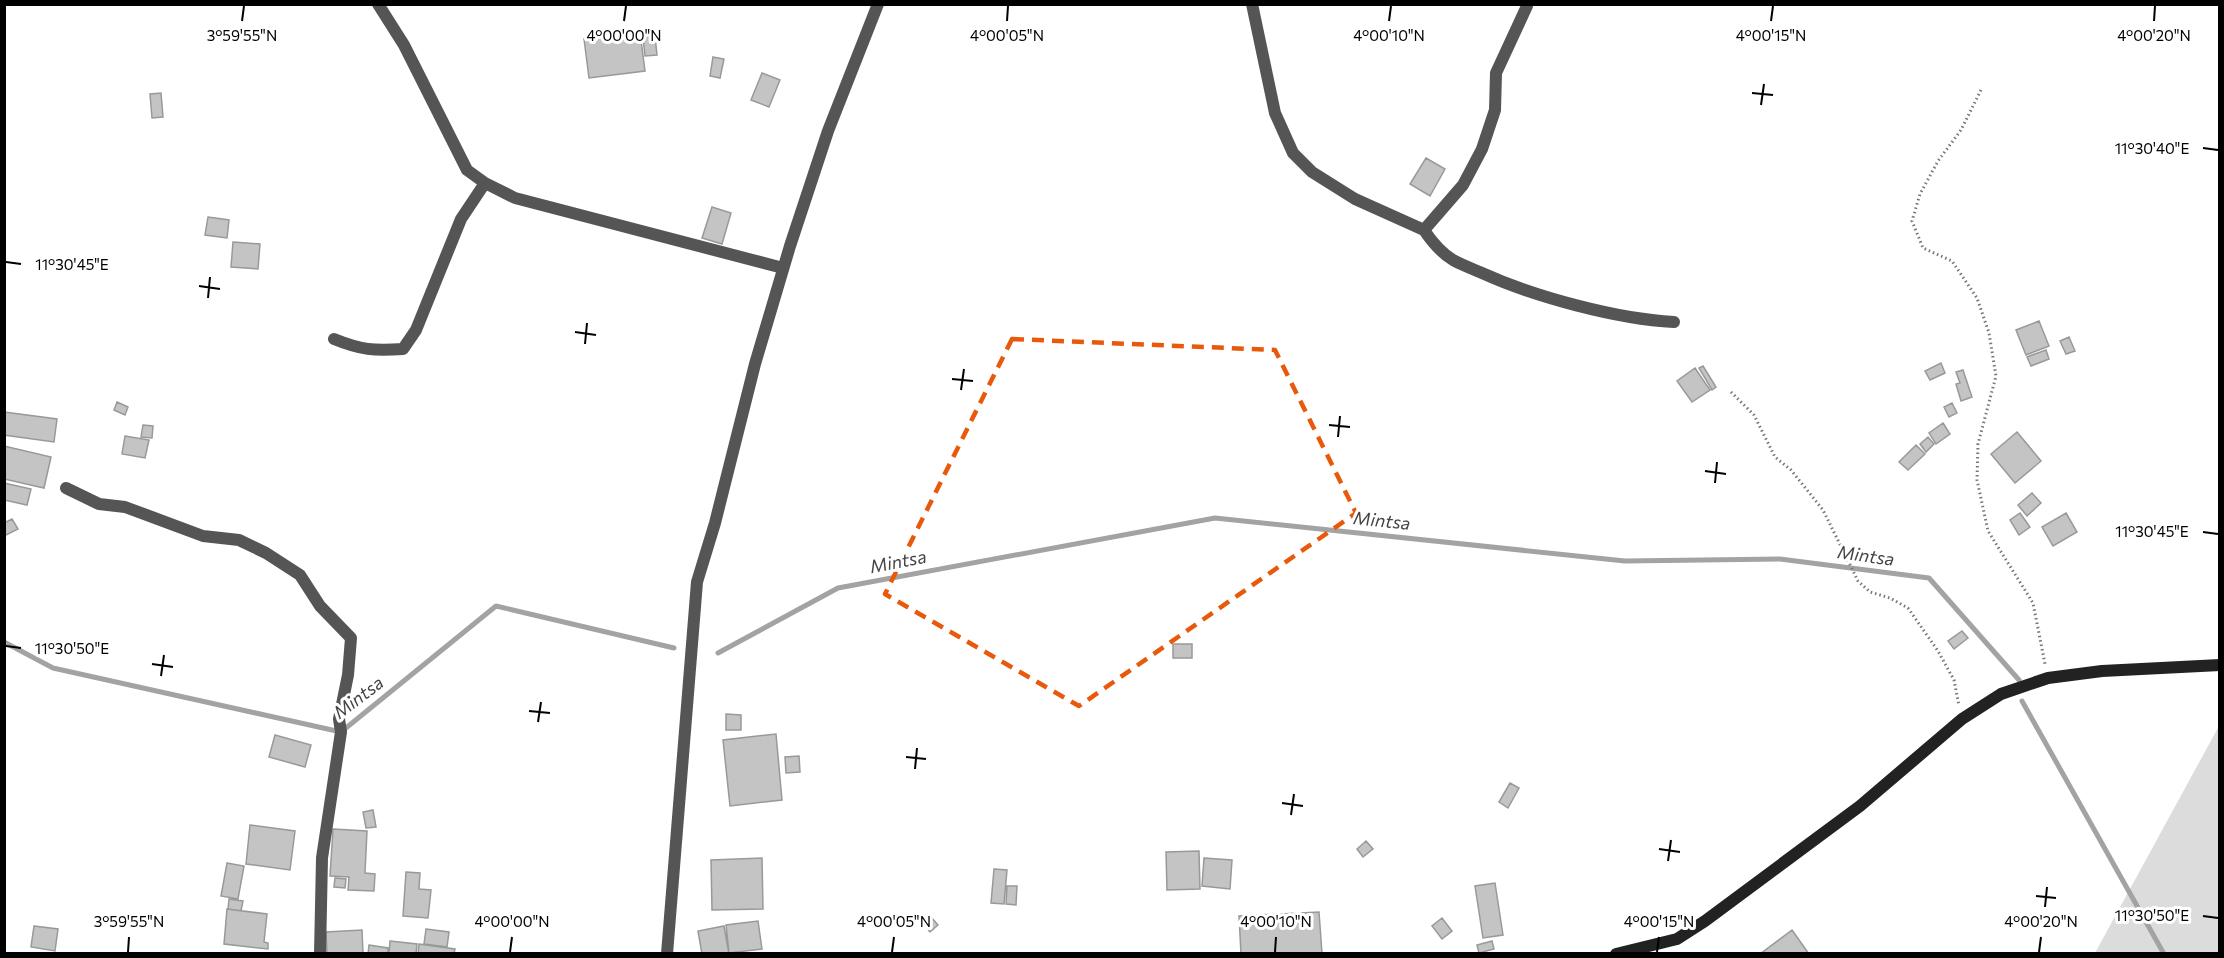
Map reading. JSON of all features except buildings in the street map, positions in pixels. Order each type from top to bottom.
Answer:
[{"type":"main road","points":[[1616,954],[1677,939],[1705,921],[1860,806],[1962,719],[2001,694],[2048,678],[2102,671],[2220,665]]},
{"type":"street","points":[[378,4],[404,45],[467,170],[485,183],[515,198],[783,268]]},
{"type":"street","points":[[668,954],[697,582],[715,523],[755,363],[783,268],[828,131],[878,4]]},
{"type":"street","points":[[1252,4],[1275,113],[1293,153],[1312,172],[1355,199],[1424,230],[1433,244],[1454,260],[1505,284],[1565,302],[1647,320],[1674,322]]},
{"type":"street","points":[[1424,230],[1463,185],[1482,149],[1495,111],[1496,73],[1527,6]]},
{"type":"street","points":[[334,339],[357,348],[403,349],[416,330],[461,219],[485,183]]},
{"type":"street","points":[[66,489],[99,504],[125,507],[202,536],[239,540],[266,553],[300,575],[320,606],[351,638],[348,675],[339,719],[341,732],[322,858],[320,954]]},
{"type":"path","points":[[1981,90],[1961,130],[1938,161],[1920,194],[1912,220],[1923,248],[1952,261],[1977,298],[1989,333],[1996,376],[1978,444],[1977,480],[1988,531],[2033,603],[2048,678]]},
{"type":"path","points":[[1731,392],[1754,415],[1774,457],[1791,470],[1823,510],[1858,581],[1870,592],[1890,598],[1908,608],[1938,651],[1954,680],[1962,719]]},
{"type":"highlighted area","points":[[1012,339],[1275,350],[1356,513],[1079,706],[885,594]]},
{"type":"shaded area","points":[[2219,726],[2219,953],[2095,953]]},
{"type":"waterway","name":"Mintsa","points":[[718,653],[838,588],[1215,518],[1625,561],[1780,559],[1929,578],[2019,680]]},
{"type":"waterway","name":"Mintsa","points":[[4,642],[53,668],[341,732],[496,606],[674,648]]},
{"type":"waterway","name":"Mintsa","points":[[2022,701],[2164,954]]}]
